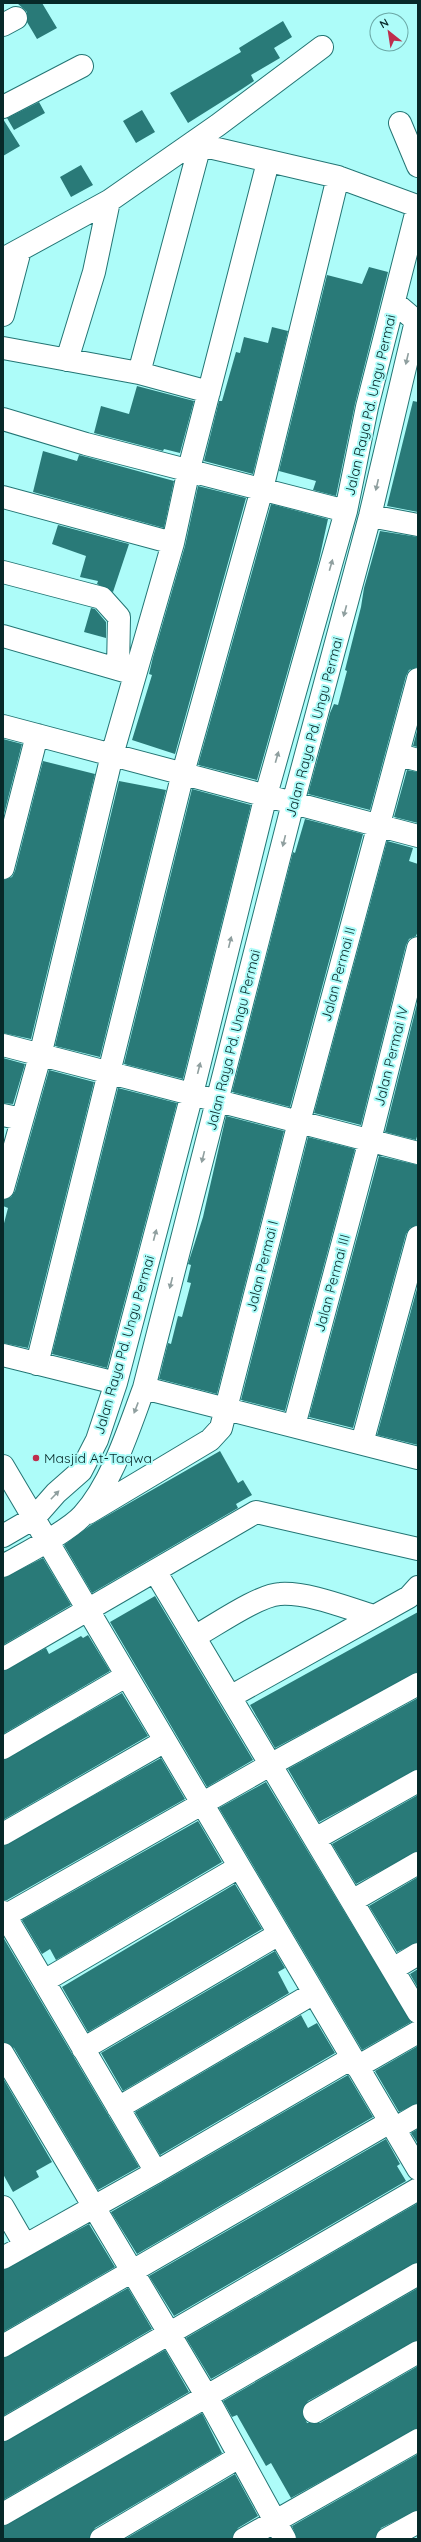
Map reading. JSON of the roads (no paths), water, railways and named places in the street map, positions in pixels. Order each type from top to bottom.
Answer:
[{"type":"street","points":[[3,315],[11,254],[110,201],[201,141],[322,47]]},
{"type":"street","points":[[3,107],[82,66]]},
{"type":"street","points":[[400,123],[418,166]]},
{"type":"street","points":[[201,141],[268,162],[338,177],[418,206],[395,303]]},
{"type":"street","points":[[139,373],[201,141]]},
{"type":"street","points":[[3,1187],[12,1117],[40,1056],[112,754],[127,672],[173,542],[189,469],[268,162]]},
{"type":"street","points":[[37,1364],[183,773],[262,489],[338,177]]},
{"type":"street","points":[[67,360],[94,272],[110,201]]},
{"type":"street","name":"Jalan Raya Pd. Ungu Permai","points":[[3,1536],[34,1518],[56,1493],[81,1471],[97,1440],[116,1383],[192,1094],[266,795],[346,511],[367,407],[395,303],[416,322],[370,516],[294,803],[144,1388],[115,1463],[83,1516],[47,1541],[3,1566]]},
{"type":"street","points":[[3,348],[139,373],[209,392]]},
{"type":"street","points":[[3,419],[86,444],[189,469],[346,511]]},
{"type":"street","points":[[3,497],[173,542]]},
{"type":"street","points":[[370,516],[418,525]]},
{"type":"street","points":[[3,572],[102,598],[108,602],[119,617],[127,672]]},
{"type":"street","points":[[3,636],[127,672]]},
{"type":"street","name":"Jalan Permai II","points":[[299,1122],[377,825],[409,758],[418,679]]},
{"type":"street","points":[[3,726],[418,836]]},
{"type":"street","points":[[3,868],[37,735]]},
{"type":"street","name":"Jalan Permai IV","points":[[370,1140],[418,948]]},
{"type":"street","points":[[3,1045],[40,1056],[418,1153]]},
{"type":"street","name":"Jalan Permai I","points":[[83,1516],[210,1440],[221,1428],[299,1122]]},
{"type":"street","name":"Jalan Permai III","points":[[294,1426],[370,1140]]},
{"type":"street","points":[[362,1443],[418,1238]]},
{"type":"street","points":[[3,1355],[116,1383]]},
{"type":"street","points":[[144,1388],[225,1410],[418,1458]]},
{"type":"street","points":[[3,1466],[418,2169]]},
{"type":"street","points":[[3,1659],[256,1512],[418,1549]]},
{"type":"street","points":[[155,1571],[196,1636],[270,1765],[418,2012]]},
{"type":"street","points":[[230,1697],[409,1597],[418,1587]]},
{"type":"street","points":[[196,1636],[260,1600],[279,1593],[300,1594],[374,1616]]},
{"type":"street","points":[[3,1748],[126,1676]]},
{"type":"street","points":[[156,2172],[4,1915],[202,1805],[270,1765],[418,1684]]},
{"type":"street","points":[[3,1834],[165,1741]]},
{"type":"street","points":[[315,1839],[418,1781]]},
{"type":"street","points":[[352,1901],[418,1863]]},
{"type":"street","points":[[44,1981],[240,1867]]},
{"type":"street","points":[[83,2049],[279,1934]]},
{"type":"street","points":[[393,1969],[418,1954]]},
{"type":"street","points":[[118,2108],[314,1993]]},
{"type":"street","points":[[3,2258],[93,2206],[355,2062],[418,2032]]},
{"type":"street","points":[[3,2054],[207,2397],[280,2530]]},
{"type":"street","points":[[3,2346],[131,2270],[392,2126],[418,2115]]},
{"type":"street","points":[[3,2430],[168,2332],[418,2189]]},
{"type":"street","points":[[3,2207],[25,2245]]},
{"type":"street","points":[[3,2514],[418,2274]]},
{"type":"street","points":[[314,2412],[418,2352]]},
{"type":"street","points":[[244,2539],[280,2530],[418,2440]]},
{"type":"street","points":[[101,2539],[240,2457]]},
{"type":"street","points":[[387,2539],[418,2522]]},
{"type":"place","name":"Masjid At-Taqwa","points":[[36,1458]]}]
